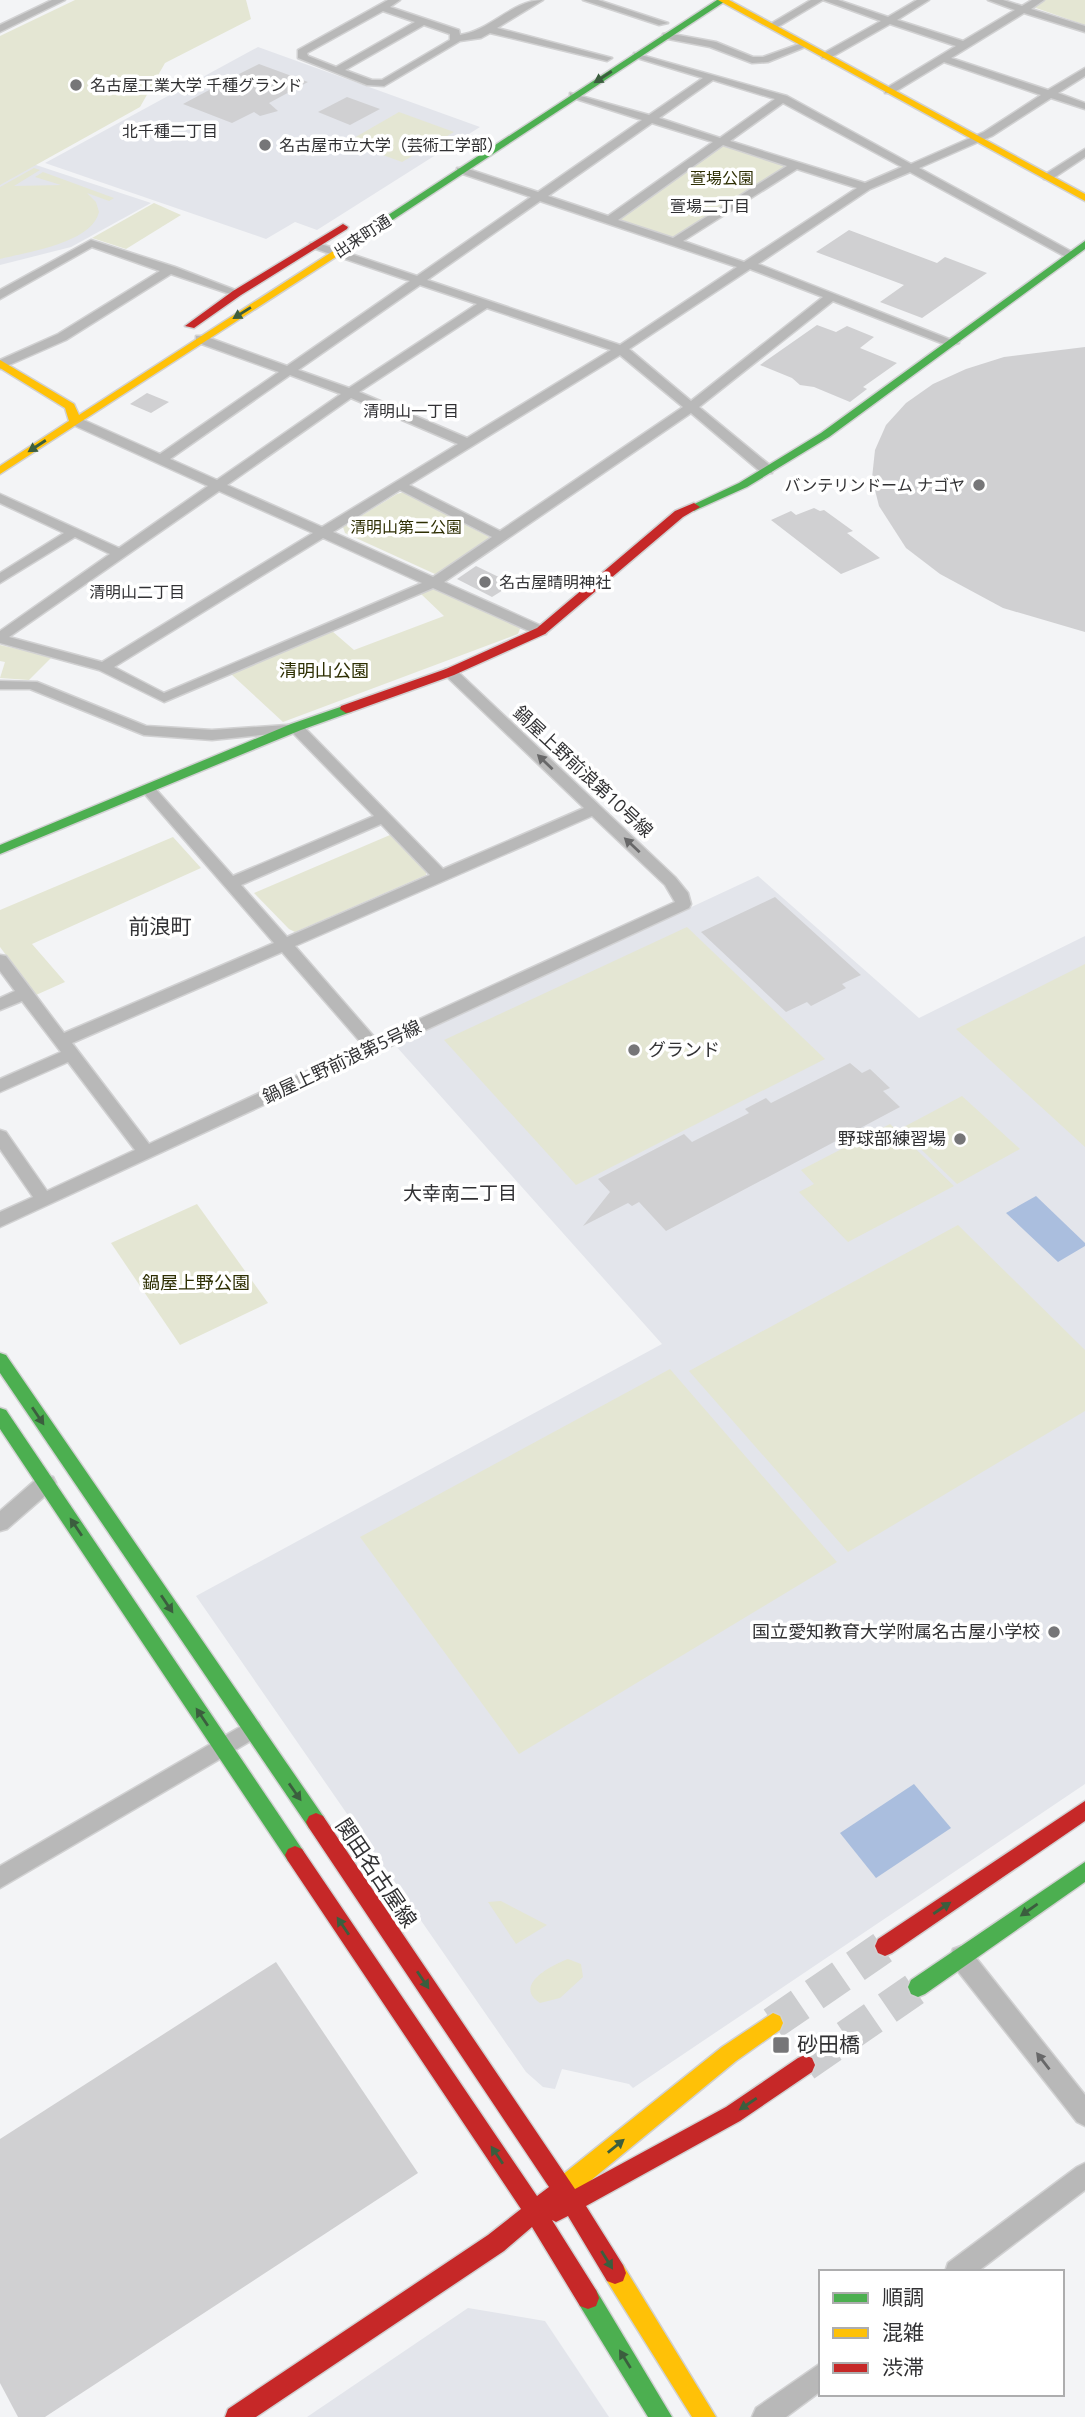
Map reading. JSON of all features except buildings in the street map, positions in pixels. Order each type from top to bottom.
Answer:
[{"type":"main road","name":"出来町通","points":[[0,471],[71,410],[200,339],[638,55],[698,0]]},
{"type":"main road","name":"出来町通","points":[[169,341],[237,293],[607,58],[722,0]]},
{"type":"main road","points":[[722,0],[1085,198]]},
{"type":"main road","points":[[0,850],[296,727],[450,672],[541,631],[679,514],[743,485],[825,435],[1085,244]]},
{"type":"main road","points":[[0,364],[71,410]]},
{"type":"main road","name":"関田名古屋線","points":[[0,1360],[567,2196],[705,2417]]},
{"type":"main road","points":[[0,1415],[537,2216],[661,2417]]},
{"type":"main road","points":[[886,1947],[1085,1810]]},
{"type":"main road","points":[[918,1987],[1085,1871]]},
{"type":"main road","points":[[567,2196],[729,2054],[773,2024]]},
{"type":"main road","points":[[236,2417],[567,2196],[733,2114],[805,2065]]},
{"type":"street","points":[[27,0],[46,7]]},
{"type":"street","points":[[0,29],[60,0]]},
{"type":"street","points":[[395,0],[302,52],[303,58],[371,83],[384,83],[455,39],[477,36],[538,0]]},
{"type":"street","points":[[588,0],[748,59],[764,60],[806,45]]},
{"type":"street","points":[[772,26],[818,0]]},
{"type":"street","points":[[828,0],[964,45]]},
{"type":"street","points":[[826,56],[924,0]]},
{"type":"street","points":[[993,0],[1085,29]]},
{"type":"street","points":[[889,91],[1039,0]]},
{"type":"street","points":[[382,7],[455,32],[455,39]]},
{"type":"street","points":[[337,70],[423,21]]},
{"type":"street","points":[[488,29],[607,58]]},
{"type":"street","points":[[638,55],[719,76],[783,98],[1070,255]]},
{"type":"street","points":[[942,58],[1085,106]]},
{"type":"street","points":[[738,65],[748,59]]},
{"type":"street","points":[[104,667],[321,531],[621,349],[866,187],[978,139],[1085,71]]},
{"type":"street","points":[[163,458],[537,197],[719,76]]},
{"type":"street","points":[[574,95],[866,187]]},
{"type":"street","points":[[609,221],[783,98]]},
{"type":"street","points":[[1048,177],[1085,152]]},
{"type":"street","points":[[674,242],[796,165]]},
{"type":"street","points":[[461,170],[746,265],[953,343]]},
{"type":"street","points":[[0,295],[90,243],[237,293]]},
{"type":"street","points":[[314,245],[621,349],[767,470]]},
{"type":"street","points":[[0,364],[62,337],[171,269]]},
{"type":"street","points":[[0,638],[104,667],[164,698],[435,582],[691,407],[832,296]]},
{"type":"street","points":[[0,638],[119,552],[486,303]]},
{"type":"street","points":[[200,339],[351,393],[468,443]]},
{"type":"street","points":[[71,410],[219,485],[541,631]]},
{"type":"street","points":[[398,484],[501,537]]},
{"type":"street","points":[[0,498],[119,552]]},
{"type":"street","points":[[0,579],[74,532]]},
{"type":"street","name":"鍋屋上野前浪第10号線","points":[[450,672],[670,881],[680,893],[683,904]]},
{"type":"street","points":[[0,685],[32,685],[144,730],[212,735],[296,727],[440,876]]},
{"type":"street","points":[[148,789],[374,1047]]},
{"type":"street","points":[[0,1086],[67,1047],[284,944],[595,809]]},
{"type":"street","points":[[231,883],[383,818]]},
{"type":"street","name":"鍋屋上野前浪第5号線","points":[[0,1220],[683,904]]},
{"type":"street","points":[[0,960],[146,1153]]},
{"type":"street","points":[[0,1004],[26,993]]},
{"type":"street","points":[[0,1136],[44,1199]]},
{"type":"street","points":[[0,1523],[46,1483]]},
{"type":"street","points":[[0,1878],[252,1729]]},
{"type":"street","points":[[961,1957],[1085,2114]]},
{"type":"street","points":[[960,2270],[1085,2175]]},
{"type":"street","points":[[765,2417],[819,2376]]},
{"type":"shaded area","name":"名古屋市立大学（芸術工学部）","points":[[258,47],[480,127],[317,230],[295,222],[266,239],[45,163]]},
{"type":"shaded area","points":[[33,164],[151,203],[71,247],[0,265],[0,184]]},
{"type":"shaded area","name":"国立愛知教育大学附属名古屋小学校","points":[[758,876],[919,1018],[1085,936],[1085,1784],[633,2088],[629,2084],[562,2069],[555,2089],[543,2087],[526,2072],[196,1596],[662,1344],[395,1045]]},
{"type":"shaded area","points":[[468,2308],[545,2321],[609,2417],[307,2417]]},
{"type":"green space","name":"名古屋工業大学 千種グランド","points":[[75,0],[246,0],[251,19],[165,63],[140,107],[0,185],[0,36]]},
{"type":"green space","points":[[1045,0],[1085,0],[1085,25],[1033,7]]},
{"type":"green space","points":[[399,112],[454,132],[402,162],[347,142]]},
{"type":"green space","name":"萱場公園","points":[[722,146],[786,164],[786,167],[677,236],[669,237],[619,219]]},
{"type":"green space","points":[[34,168],[40,170],[14,186],[61,185],[35,177],[43,172],[114,198],[109,201],[87,193],[96,202],[99,212],[94,223],[84,231],[57,244],[0,259],[0,187]]},
{"type":"green space","points":[[154,203],[181,215],[126,249],[92,238]]},
{"type":"green space","name":"清明山第二公園","points":[[404,492],[489,537],[489,541],[445,572],[435,574],[345,533],[343,527]]},
{"type":"green space","name":"清明山公園","points":[[438,588],[521,626],[518,634],[283,722],[231,674],[332,631],[354,650],[444,616],[420,593]]},
{"type":"green space","points":[[0,645],[52,657],[29,680],[0,678],[5,662],[0,661]]},
{"type":"green space","points":[[390,835],[426,870],[426,875],[295,932],[254,893]]},
{"type":"green space","points":[[173,837],[201,868],[32,944],[65,982],[36,995],[0,947],[0,910]]},
{"type":"green space","name":"グランド","points":[[687,927],[825,1059],[576,1185],[444,1040]]},
{"type":"green space","points":[[1085,964],[1085,1147],[956,1029]]},
{"type":"green space","name":"野球部練習場","points":[[962,1096],[1020,1149],[957,1184],[900,1129]]},
{"type":"green space","points":[[890,1124],[954,1186],[848,1242],[799,1192],[814,1184],[801,1170]]},
{"type":"green space","name":"鍋屋上野公園","points":[[197,1204],[268,1303],[180,1345],[111,1243]]},
{"type":"green space","points":[[958,1225],[1085,1350],[1085,1411],[848,1552],[689,1371]]},
{"type":"green space","points":[[670,1369],[837,1562],[519,1754],[360,1537]]},
{"type":"green space","points":[[501,1901],[547,1925],[516,1944],[488,1902]]},
{"type":"green space","points":[[568,1959],[581,1964],[583,1977],[560,1998],[540,2003],[530,1989],[532,1983],[545,1971]]},
{"type":"water","points":[[1036,1196],[1085,1246],[1058,1262],[1006,1213]]},
{"type":"water","points":[[914,1784],[951,1828],[876,1878],[840,1833]]},
{"type":"tunnel","points":[[773,2023],[885,1946]]},
{"type":"tunnel","points":[[805,2065],[918,1987]]},
{"type":"traffic: fast","points":[[355,240],[723,0]]},
{"type":"traffic: fast","points":[[694,507],[743,485],[825,435],[1085,244]]},
{"type":"traffic: fast","points":[[0,850],[296,727],[346,709]]},
{"type":"traffic: fast","points":[[0,1360],[316,1822]]},
{"type":"traffic: fast","points":[[0,1415],[295,1855]]},
{"type":"traffic: fast","points":[[918,1987],[1085,1871]]},
{"type":"traffic: fast","points":[[588,2298],[661,2417]]},
{"type":"traffic: slow","points":[[722,0],[1085,198]]},
{"type":"traffic: slow","points":[[0,471],[355,240]]},
{"type":"traffic: slow","points":[[0,363],[70,406],[75,421]]},
{"type":"traffic: slow","points":[[559,2192],[729,2054],[773,2023]]},
{"type":"traffic: slow","points":[[615,2273],[705,2417]]},
{"type":"traffic: jam","points":[[190,326],[237,293],[343,227]]},
{"type":"traffic: jam","points":[[346,709],[450,672],[541,631],[679,514],[694,507]]},
{"type":"traffic: jam","points":[[885,1946],[1085,1810]]},
{"type":"traffic: jam","points":[[316,1822],[563,2189],[615,2273]]},
{"type":"traffic: jam","points":[[295,1855],[535,2212],[588,2298]]},
{"type":"traffic: jam","points":[[556,2211],[733,2114],[805,2065]]},
{"type":"traffic: jam","points":[[236,2417],[496,2243],[559,2192]]},
{"type":"place","name":"名古屋工業大学 千種グランド","points":[[76,85]]},
{"type":"place","name":"名古屋市立大学（芸術工学部）","points":[[265,145]]},
{"type":"place","name":"バンテリンドーム ナゴヤ","points":[[979,485]]},
{"type":"place","name":"名古屋晴明神社","points":[[485,582]]},
{"type":"place","name":"グランド","points":[[634,1050]]},
{"type":"place","name":"野球部練習場","points":[[960,1139]]},
{"type":"place","name":"国立愛知教育大学附属名古屋小学校","points":[[1054,1632]]},
{"type":"place","name":"砂田橋","points":[[781,2045]]},
{"type":"district","name":"北千種二丁目","points":[[170,131]]},
{"type":"district","name":"萱場二丁目","points":[[710,206]]},
{"type":"district","name":"清明山一丁目","points":[[411,411]]},
{"type":"district","name":"清明山二丁目","points":[[137,592]]},
{"type":"district","name":"前浪町","points":[[160,927]]},
{"type":"district","name":"大幸南二丁目","points":[[460,1193]]}]
